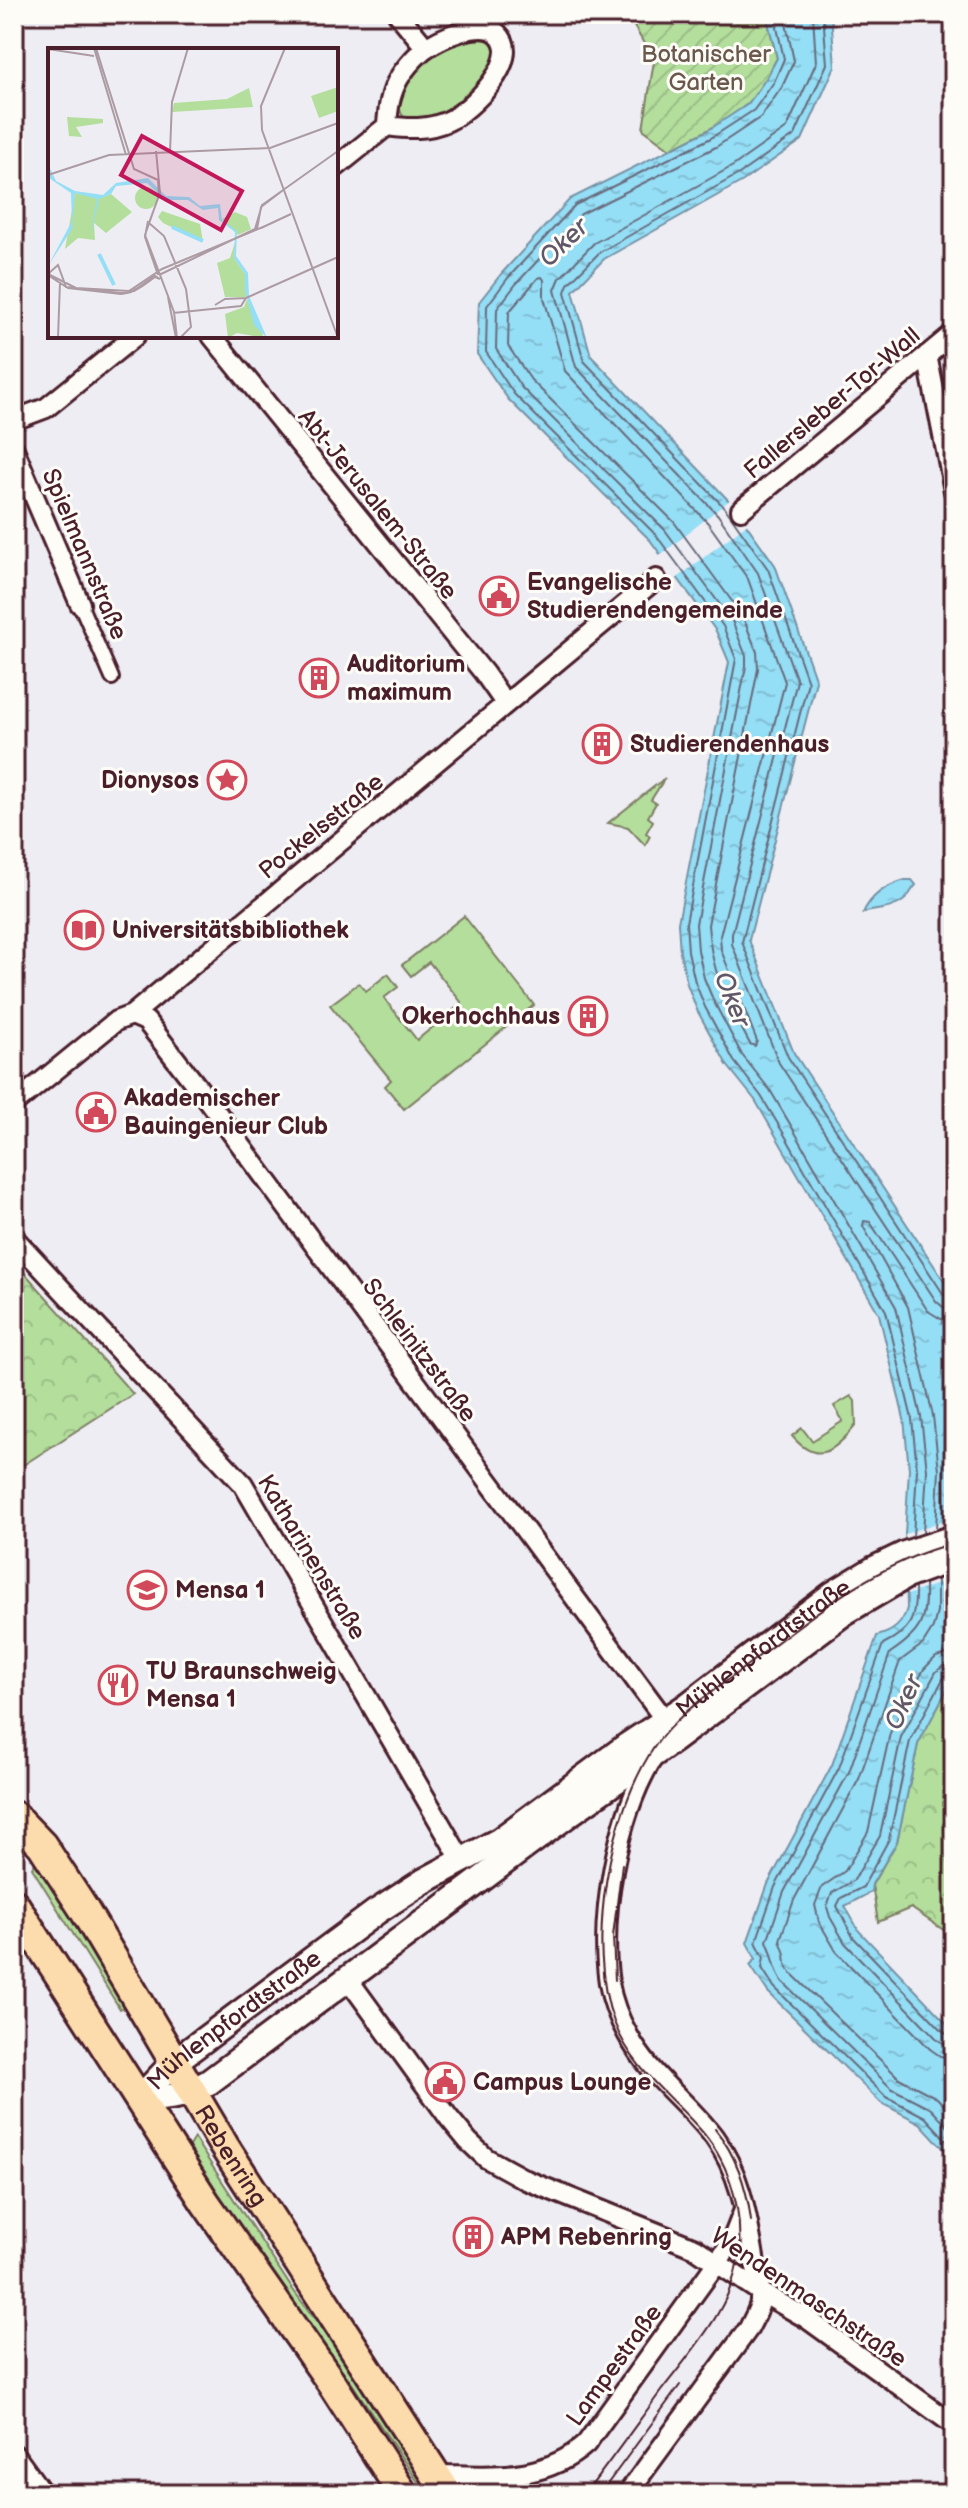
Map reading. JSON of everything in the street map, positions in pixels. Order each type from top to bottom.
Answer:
[{"type":"main road","name":"Mühlenpfordtstraße","points":[[139,2099],[171,2099],[209,2082],[906,1565],[954,1538]]},
{"type":"main road","name":"Mühlenpfordtstraße","points":[[139,2099],[174,2062],[376,1912],[500,1840],[687,1706],[833,1594],[874,1569],[954,1558]]},
{"type":"main road","name":"Rebenring","points":[[14,1816],[42,1845],[83,1908],[256,2199],[441,2484]]},
{"type":"main road","name":"Rebenring","points":[[14,1904],[233,2244],[331,2382],[403,2494]]},
{"type":"street","points":[[398,14],[426,48]]},
{"type":"street","points":[[338,165],[387,126],[417,129],[450,120],[473,104],[501,66],[504,56],[502,40],[497,33],[482,28],[460,32],[426,48],[415,57],[398,80],[388,109],[387,126]]},
{"type":"street","name":"Fallersleber-Tor-Wall","points":[[741,510],[954,333]]},
{"type":"street","points":[[14,420],[46,408],[133,338]]},
{"type":"street","name":"Abt-Jerusalem-Straße","points":[[214,338],[505,703]]},
{"type":"street","points":[[927,355],[954,491]]},
{"type":"street","name":"Spielmannstraße","points":[[14,449],[112,678]]},
{"type":"street","name":"Pockelsstraße","points":[[14,1104],[116,1021],[132,1015],[656,579]]},
{"type":"street","name":"Schleinitzstraße","points":[[132,1015],[146,1021],[206,1098],[665,1720]]},
{"type":"street","name":"Katharinenstraße","points":[[14,1238],[243,1484],[462,1861]]},
{"type":"street","points":[[627,2494],[749,2328],[761,2301],[745,2208],[726,2156],[700,2121],[642,2058],[620,2018],[610,1986],[606,1951],[610,1898],[619,1849],[637,1784],[656,1752]]},
{"type":"street","name":"Wendenmaschstraße","points":[[348,1979],[449,2118],[486,2158],[526,2180],[682,2241],[806,2318],[954,2425]]},
{"type":"street","name":"Lampestraße","points":[[441,2484],[527,2474],[575,2454],[595,2433],[731,2243],[745,2208]]},
{"type":"street","points":[[14,2454],[43,2494]]},
{"type":"green space","name":"Botanischer Garten","points":[[627,14],[766,14],[777,58],[760,89],[746,105],[719,124],[670,149],[643,129],[654,61]]},
{"type":"green space","points":[[476,36],[490,38],[496,48],[495,63],[474,94],[439,118],[407,121],[401,112],[400,101],[403,90],[418,69],[446,47]]},
{"type":"green space","points":[[665,778],[651,800],[656,803],[648,817],[653,821],[646,833],[650,836],[645,845],[628,827],[608,823]]},
{"type":"green space","points":[[464,916],[534,1005],[404,1109],[385,1086],[391,1080],[330,1005],[359,983],[366,991],[388,974],[398,987],[384,998],[417,1040],[462,1003],[429,962],[411,976],[402,965]]},
{"type":"green space","points":[[14,1261],[133,1394],[14,1471]]},
{"type":"green space","points":[[851,1396],[855,1401],[856,1425],[833,1448],[826,1452],[810,1451],[792,1436],[802,1428],[812,1441],[843,1421],[834,1406]]},
{"type":"green space","points":[[954,1676],[954,1937],[911,1908],[878,1922],[872,1885],[897,1842],[918,1744]]},
{"type":"green space","points":[[36,1861],[127,2005],[120,2009],[32,1868]]},
{"type":"green space","points":[[194,2138],[291,2287],[360,2380],[434,2494],[426,2494],[349,2379],[266,2271],[189,2157],[189,2146]]},
{"type":"water","name":"Oker","points":[[766,14],[831,14],[835,66],[802,140],[743,181],[604,259],[573,291],[591,356],[731,503],[775,565],[816,681],[749,940],[794,1053],[954,1296],[954,1676],[918,1744],[897,1842],[872,1884],[871,1892],[845,1906],[859,1931],[954,2031],[954,2160],[920,2123],[881,2103],[768,1992],[750,1965],[756,1959],[747,1943],[768,1884],[832,1765],[877,1636],[896,1626],[907,1608],[905,1534],[909,1469],[904,1419],[879,1314],[755,1100],[727,1065],[697,1010],[687,984],[678,923],[729,662],[716,631],[650,540],[508,399],[477,354],[479,302],[570,199],[707,131],[748,104],[777,58]]},
{"type":"water","points":[[905,880],[912,880],[916,885],[899,904],[863,913],[880,892]]},
{"type":"pier","points":[[732,498],[749,522],[675,580],[658,557]]},
{"type":"pier","points":[[954,1517],[954,1578],[907,1595],[905,1534]]},
{"type":"tram line","points":[[585,2494],[711,2325],[730,2288],[739,2249],[738,2215],[725,2168],[708,2139],[630,2053],[614,2022],[606,1991],[602,1956],[606,1880],[625,1806],[655,1746],[695,1705],[842,1595],[896,1565],[954,1543]]},
{"type":"tram line","points":[[615,1980],[613,1936],[622,1864]]},
{"type":"tram line","points":[[715,2129],[740,2172],[751,2221]]},
{"type":"tram line","points":[[600,2494],[680,2385]]},
{"type":"place","name":"Evangelische Studierendengemeinde","points":[[499,596]]},
{"type":"place","name":"Auditorium maximum","points":[[319,678]]},
{"type":"place","name":"Studierendenhaus","points":[[602,744]]},
{"type":"place","name":"Dionysos","points":[[227,780]]},
{"type":"place","name":"Universitätsbibliothek","points":[[84,930]]},
{"type":"place","name":"Okerhochhaus","points":[[588,1016]]},
{"type":"place","name":"Akademischer Bauingenieur Club","points":[[96,1112]]},
{"type":"place","name":"Mensa 1","points":[[147,1590]]},
{"type":"place","name":"TU Braunschweig Mensa 1","points":[[118,1685]]},
{"type":"place","name":"Campus Lounge","points":[[445,2082]]},
{"type":"place","name":"APM Rebenring","points":[[473,2237]]}]
